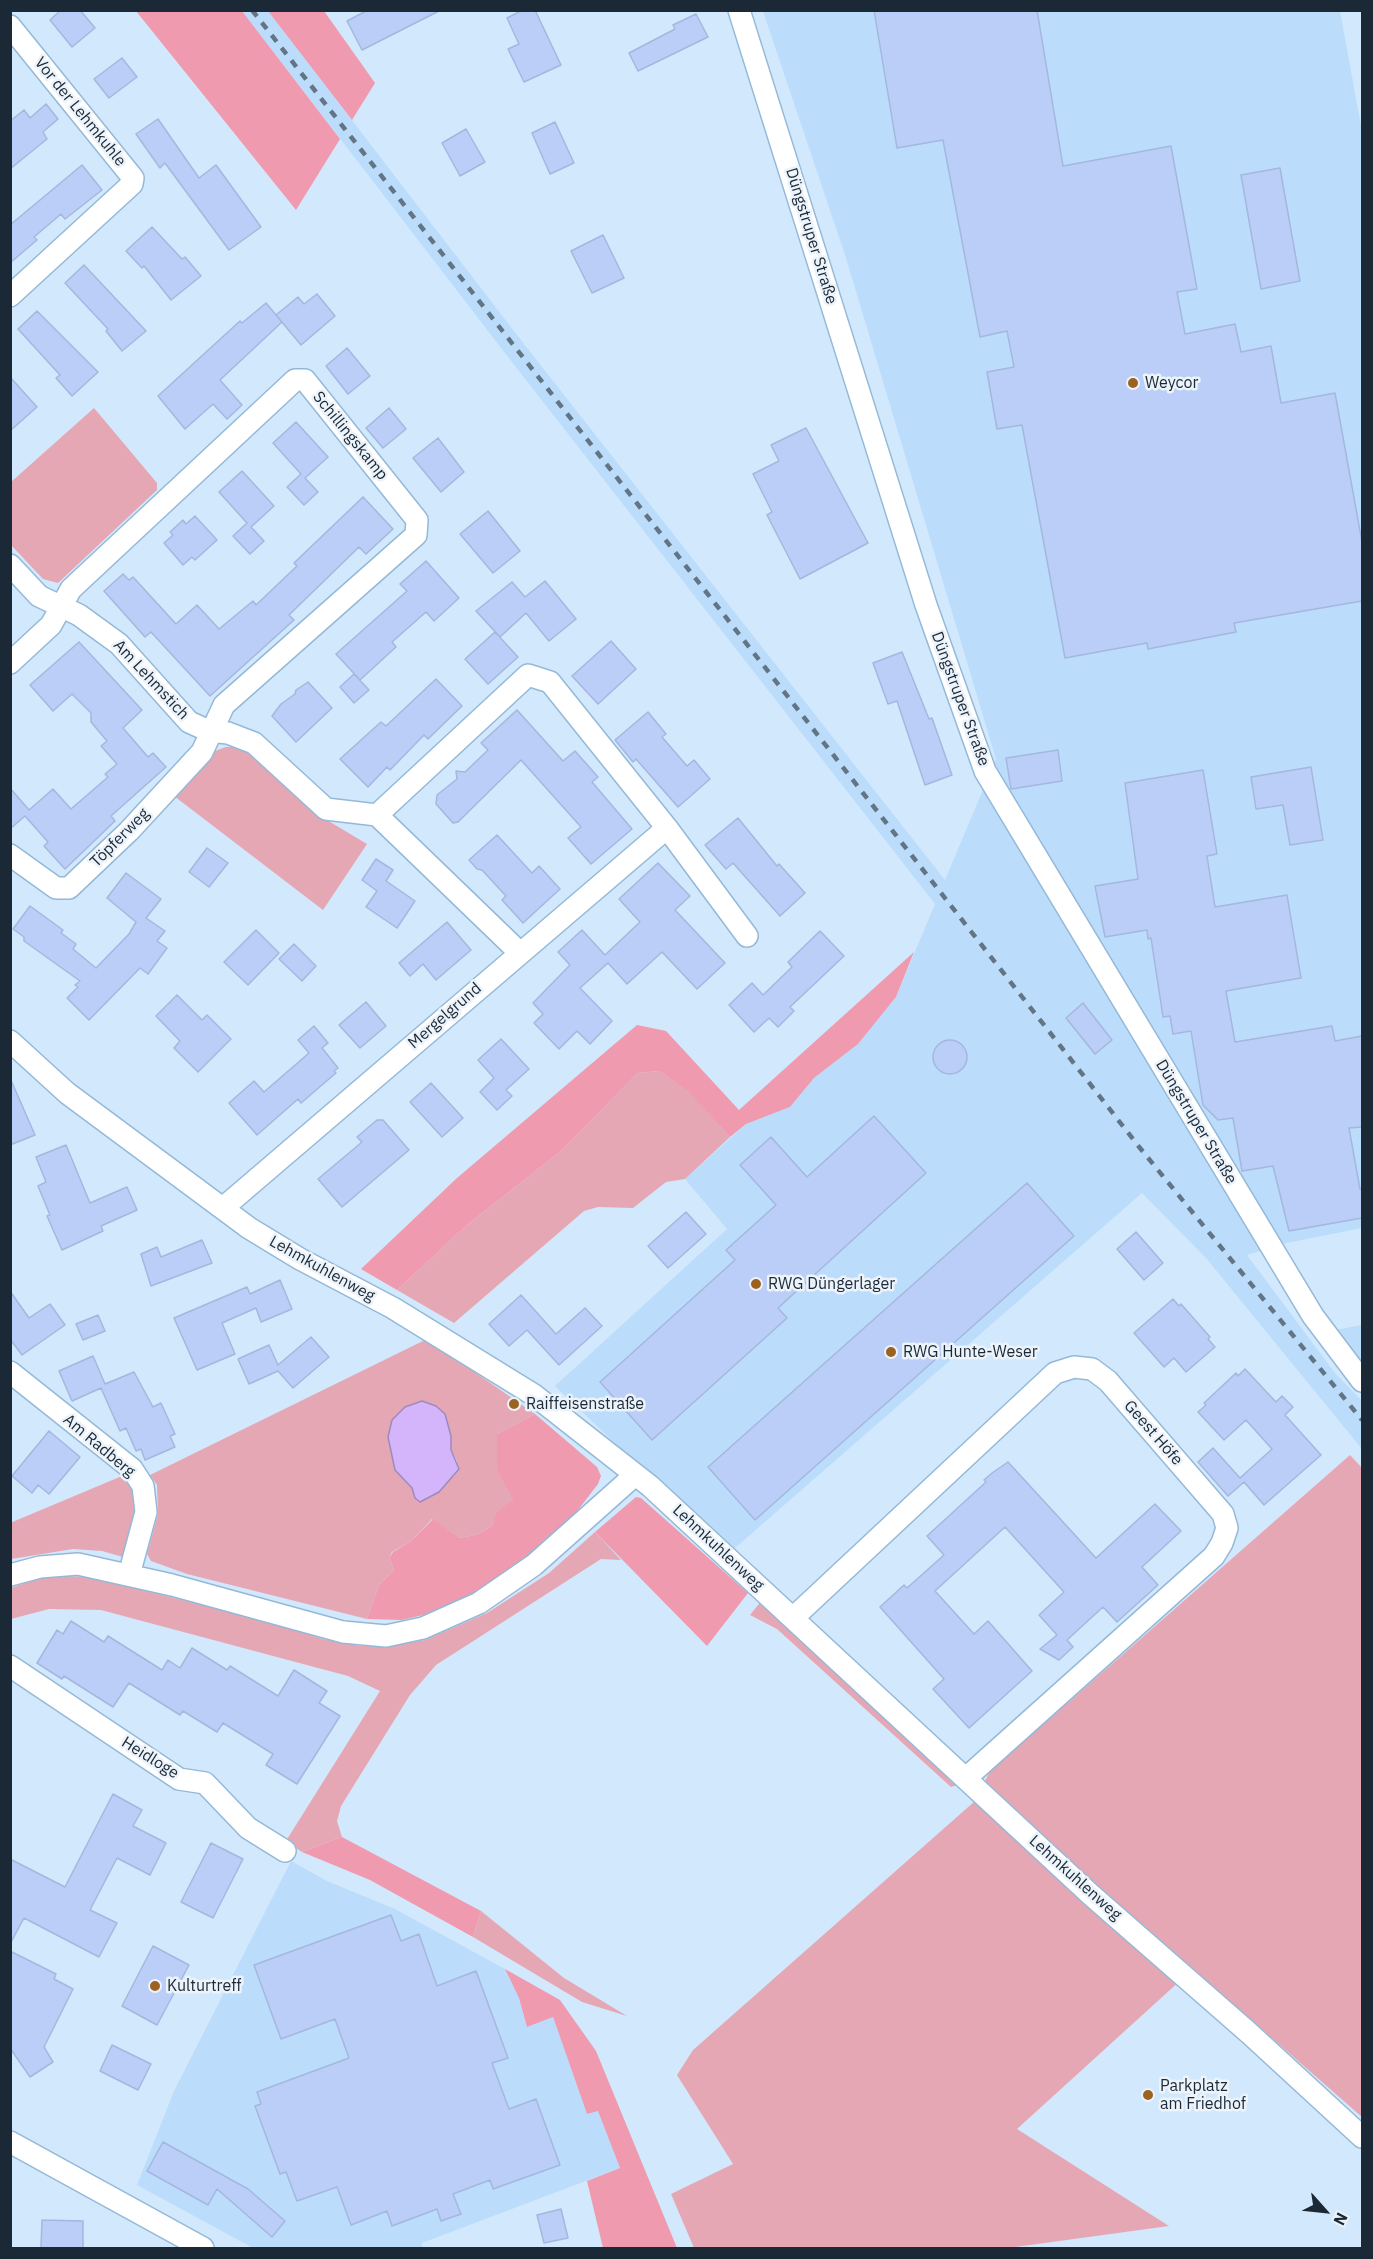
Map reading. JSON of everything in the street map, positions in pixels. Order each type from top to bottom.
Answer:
[{"type":"street","name":"Düngstruper Straße","points":[[739,10],[926,605],[985,771],[1313,1316],[1362,1381]]},
{"type":"street","name":"Vor der Lehmkuhle","points":[[10,26],[133,178],[132,184],[10,296]]},
{"type":"street","name":"Schillingskamp","points":[[60,606],[71,589],[295,380],[305,380],[417,520],[416,535],[224,705],[209,731]]},
{"type":"street","name":"Am Lehmstich","points":[[10,565],[39,596],[79,615],[119,644],[189,722],[209,731],[228,733],[255,743],[326,809],[376,815]]},
{"type":"street","points":[[10,663],[51,625],[60,606]]},
{"type":"street","points":[[519,952],[376,815],[528,675],[550,682],[667,828],[747,936]]},
{"type":"street","name":"Töpferweg","points":[[10,855],[56,888],[69,888],[129,831],[202,752],[209,731]]},
{"type":"street","name":"Mergelgrund","points":[[224,1207],[519,952],[667,828]]},
{"type":"street","name":"Lehmkuhlenweg","points":[[10,1041],[67,1093],[172,1172],[224,1207],[249,1228],[300,1259],[393,1308],[534,1395],[635,1475],[793,1618],[1090,1894],[1250,2033],[1362,2137]]},
{"type":"street","name":"Geest Höfe","points":[[793,1618],[1055,1373],[1074,1366],[1092,1369],[1108,1381],[1223,1514],[1227,1528],[1222,1543],[1214,1556],[966,1778]]},
{"type":"street","name":"Am Radberg","points":[[10,1372],[132,1469],[143,1486],[146,1512],[129,1575]]},
{"type":"street","points":[[10,1575],[40,1567],[78,1564],[172,1584],[343,1632],[386,1636],[423,1629],[479,1603],[534,1565],[635,1475]]},
{"type":"street","name":"Heidloge","points":[[10,1666],[179,1779],[205,1783],[248,1828],[285,1851]]},
{"type":"street","points":[[10,2142],[203,2248]]},
{"type":"shaded area","points":[[136,11],[242,11],[340,139],[296,210]]},
{"type":"shaded area","points":[[242,11],[268,11],[524,344],[945,880],[996,759],[846,258],[763,11],[1340,11],[1362,131],[1362,1228],[1282,1244],[1247,1255],[1335,1373],[1362,1401],[1362,1449],[1206,1258],[1142,1193],[735,1548],[670,1496],[555,1386],[727,1229],[685,1179],[746,1124],[790,1107],[814,1078],[858,1044],[896,997],[935,904],[508,357]]},
{"type":"shaded area","points":[[268,11],[324,11],[375,83],[352,120]]},
{"type":"shaded area","points":[[94,408],[157,483],[157,490],[58,583],[43,579],[11,545],[11,482]]},
{"type":"shaded area","points":[[226,747],[242,747],[255,753],[315,813],[367,844],[323,910],[174,796],[215,751]]},
{"type":"shaded area","points":[[914,952],[896,997],[858,1044],[814,1078],[790,1107],[746,1124],[730,1137],[688,1091],[659,1071],[638,1073],[561,1151],[467,1225],[397,1290],[361,1269],[457,1178],[637,1025],[666,1031],[739,1110]]},
{"type":"shaded area","points":[[659,1071],[689,1091],[730,1137],[685,1179],[666,1182],[633,1208],[598,1207],[584,1211],[454,1323],[397,1290],[467,1225],[561,1151],[638,1073]]},
{"type":"shaded area","points":[[1362,1325],[1362,1371],[1335,1330]]},
{"type":"shaded area","points":[[427,1339],[535,1414],[497,1434],[497,1471],[514,1497],[497,1514],[493,1525],[479,1534],[460,1538],[432,1519],[411,1541],[392,1552],[389,1558],[394,1570],[379,1585],[367,1619],[187,1574],[151,1561],[147,1554],[158,1514],[157,1485],[150,1475]],"holes":[[[405,1407],[451,1436],[451,1450],[457,1461],[455,1475],[444,1483],[439,1492],[415,1498],[412,1488],[395,1470],[389,1437],[392,1420]]]},
{"type":"shaded area","points":[[422,1401],[436,1406],[445,1414],[451,1436],[451,1450],[459,1469],[439,1492],[420,1502],[415,1498],[412,1488],[395,1470],[388,1437],[392,1420],[405,1407]]},
{"type":"shaded area","points":[[535,1414],[597,1467],[601,1476],[598,1484],[561,1532],[476,1595],[444,1610],[402,1620],[367,1619],[379,1585],[394,1570],[389,1558],[393,1552],[411,1541],[433,1519],[460,1538],[479,1534],[493,1525],[496,1514],[513,1498],[497,1471],[497,1434]]},
{"type":"shaded area","points":[[1350,1455],[1362,1468],[1362,2117],[1193,1969],[1017,2129],[1169,2226],[1008,2248],[694,2248],[671,2194],[733,2164],[677,2075],[693,2050],[975,1801],[990,1771]]},
{"type":"shaded area","points":[[122,1476],[138,1498],[139,1509],[123,1557],[102,1551],[73,1549],[11,1559],[10,1523]]},
{"type":"shaded area","points":[[636,1497],[641,1498],[748,1593],[707,1646],[595,1532]]},
{"type":"shaded area","points":[[595,1532],[621,1560],[601,1559],[436,1665],[410,1695],[341,1806],[337,1821],[342,1837],[302,1852],[286,1841],[380,1691],[348,1676],[101,1610],[49,1609],[11,1619],[10,1588],[40,1578],[90,1577],[259,1619],[323,1639],[361,1646],[389,1646],[425,1640],[487,1613],[549,1573]]},
{"type":"shaded area","points":[[762,1600],[960,1784],[951,1787],[777,1629],[750,1615]]},
{"type":"shaded area","points":[[342,1837],[481,1911],[473,1937],[370,1880],[302,1852]]},
{"type":"shaded area","points":[[291,1861],[327,1881],[395,1909],[505,1969],[519,1998],[527,2027],[553,2017],[587,2114],[598,2110],[620,2168],[422,2243],[422,2248],[253,2248],[137,2185],[174,2091]]},
{"type":"shaded area","points":[[481,1911],[564,1978],[627,2016],[582,2002],[473,1937]]},
{"type":"shaded area","points":[[505,1969],[560,2000],[596,2051],[677,2248],[603,2248],[587,2181],[620,2168],[598,2111],[587,2114],[553,2017],[527,2027],[519,1998]]},
{"type":"building","points":[[61,10],[80,10],[95,28],[72,47],[50,20]]},
{"type":"building","points":[[368,10],[441,10],[362,50],[347,21]]},
{"type":"building","points":[[523,10],[535,10],[561,65],[524,82],[508,49],[519,44],[507,18]]},
{"type":"building","name":"Weycor","points":[[874,10],[1037,10],[1063,166],[1171,146],[1197,289],[1177,292],[1185,334],[1235,324],[1241,352],[1271,346],[1281,403],[1335,393],[1362,542],[1362,601],[1234,623],[1236,632],[1148,649],[1147,643],[1065,658],[1022,425],[997,429],[987,372],[1014,367],[1007,331],[980,337],[943,140],[897,148]]},
{"type":"building","points":[[696,14],[708,37],[638,71],[629,53],[675,29],[673,25]]},
{"type":"building","points":[[122,58],[137,77],[109,98],[94,79]]},
{"type":"building","points":[[46,104],[58,119],[43,132],[47,139],[10,169],[10,121],[24,110],[30,118]]},
{"type":"building","points":[[158,119],[199,178],[216,165],[261,227],[229,250],[165,163],[160,168],[136,134]]},
{"type":"building","points":[[555,122],[574,163],[550,174],[532,133]]},
{"type":"building","points":[[466,129],[485,162],[460,176],[442,143]]},
{"type":"building","points":[[82,165],[102,190],[65,219],[61,214],[34,237],[37,240],[10,263],[10,225]]},
{"type":"building","points":[[1280,168],[1300,281],[1261,289],[1241,175]]},
{"type":"building","points":[[152,227],[182,259],[185,257],[201,276],[171,300],[144,266],[142,268],[126,251]]},
{"type":"building","points":[[603,235],[624,278],[592,293],[571,251]]},
{"type":"building","points":[[84,265],[146,331],[122,351],[106,331],[108,329],[65,283]]},
{"type":"building","points":[[317,294],[335,316],[301,345],[276,315],[298,297],[304,304]]},
{"type":"building","points":[[266,303],[282,322],[220,380],[242,405],[227,419],[213,404],[185,429],[158,396],[240,321],[242,323]]},
{"type":"building","points":[[37,311],[98,372],[72,396],[56,378],[60,375],[18,329]]},
{"type":"building","points":[[347,348],[370,376],[348,394],[326,366]]},
{"type":"building","points":[[10,377],[37,407],[10,431]]},
{"type":"building","points":[[389,408],[406,429],[383,448],[366,428]]},
{"type":"building","points":[[296,422],[328,457],[305,478],[318,492],[304,505],[287,487],[301,474],[273,443]]},
{"type":"building","points":[[806,428],[868,543],[800,579],[767,515],[772,512],[753,474],[779,461],[771,445]]},
{"type":"building","points":[[438,438],[464,472],[441,492],[413,458]]},
{"type":"building","points":[[242,471],[274,506],[251,527],[264,541],[250,554],[233,536],[247,523],[219,492]]},
{"type":"building","points":[[363,497],[393,529],[366,554],[359,547],[289,615],[294,620],[210,696],[151,632],[145,637],[104,591],[123,574],[129,580],[133,577],[176,624],[197,605],[219,629],[253,601],[256,605],[297,566],[294,563]]},
{"type":"building","points":[[488,511],[520,551],[493,573],[460,534]]},
{"type":"building","points":[[195,516],[217,540],[195,560],[192,557],[183,565],[164,543],[173,535],[170,532],[183,520],[186,524]]},
{"type":"building","points":[[426,561],[459,598],[434,621],[426,612],[392,642],[396,647],[360,680],[336,654],[407,591],[400,584]]},
{"type":"building","points":[[545,581],[576,619],[549,641],[526,613],[500,637],[476,611],[512,582],[525,597]]},
{"type":"building","points":[[495,632],[518,657],[488,684],[465,659]]},
{"type":"building","points":[[611,641],[636,669],[598,704],[572,676]]},
{"type":"building","points":[[79,642],[142,710],[123,728],[148,757],[153,753],[166,767],[111,816],[115,821],[65,869],[44,846],[48,842],[25,816],[10,829],[10,788],[29,810],[53,789],[71,809],[108,777],[105,774],[117,764],[101,746],[107,741],[91,722],[91,713],[72,694],[53,711],[30,685]]},
{"type":"building","points":[[902,652],[929,719],[932,718],[952,775],[925,785],[897,701],[888,704],[873,663]]},
{"type":"building","points":[[354,674],[369,690],[354,703],[340,687]]},
{"type":"building","points":[[436,679],[462,706],[428,739],[424,735],[390,770],[387,767],[368,787],[340,759],[381,722],[386,726]]},
{"type":"building","points":[[308,682],[332,708],[296,742],[272,716],[281,704]]},
{"type":"building","points":[[517,710],[563,761],[575,751],[598,777],[592,782],[632,829],[591,864],[568,838],[581,827],[521,760],[458,822],[453,823],[436,804],[437,795],[457,779],[456,771],[465,772],[488,750],[481,743]]},
{"type":"building","points":[[648,712],[666,734],[662,737],[687,766],[694,760],[710,779],[678,807],[636,759],[633,762],[615,740]]},
{"type":"building","points":[[1058,750],[1062,781],[1011,789],[1006,758]]},
{"type":"building","points":[[1311,767],[1323,840],[1290,845],[1283,805],[1256,809],[1251,777]]},
{"type":"building","points":[[1203,770],[1217,854],[1207,856],[1215,907],[1287,895],[1301,978],[1226,991],[1235,1042],[1332,1026],[1335,1041],[1362,1036],[1362,1127],[1349,1128],[1360,1189],[1362,1189],[1362,1218],[1289,1231],[1273,1166],[1242,1171],[1233,1118],[1218,1120],[1203,1105],[1191,1031],[1173,1034],[1170,1016],[1163,1017],[1151,938],[1148,939],[1147,930],[1105,937],[1095,886],[1138,879],[1125,783]]},
{"type":"building","points":[[738,818],[777,866],[779,864],[805,893],[780,916],[733,863],[726,869],[705,845]]},
{"type":"building","points":[[497,835],[532,873],[539,866],[560,889],[523,923],[502,900],[506,896],[482,870],[477,869],[469,860]]},
{"type":"building","points":[[207,848],[228,863],[209,887],[189,872]]},
{"type":"building","points":[[376,859],[393,870],[386,881],[415,901],[397,928],[366,907],[377,891],[362,880]]},
{"type":"building","points":[[658,863],[690,896],[675,910],[725,963],[697,989],[662,952],[627,984],[608,963],[580,988],[612,1021],[590,1044],[577,1031],[559,1049],[534,1023],[543,1014],[533,1003],[570,965],[558,952],[582,930],[605,955],[640,922],[619,899]]},
{"type":"building","points":[[126,873],[161,899],[146,918],[165,931],[157,941],[167,948],[148,974],[140,968],[89,1020],[67,998],[78,987],[75,985],[80,981],[24,941],[24,937],[13,929],[30,906],[63,930],[61,933],[76,944],[73,949],[96,968],[129,934],[136,922],[107,898]]},
{"type":"building","points":[[447,922],[471,950],[436,980],[423,964],[410,976],[399,963]]},
{"type":"building","points":[[256,930],[279,953],[248,985],[224,962]]},
{"type":"building","points":[[820,931],[844,956],[790,1007],[794,1011],[778,1027],[769,1018],[754,1032],[729,1005],[752,983],[763,995],[792,967],[788,962]]},
{"type":"building","points":[[294,944],[316,966],[302,981],[279,959]]},
{"type":"building","points":[[177,995],[202,1020],[207,1015],[231,1039],[198,1072],[174,1048],[180,1041],[156,1016]]},
{"type":"building","points":[[366,1002],[386,1026],[360,1048],[339,1025]]},
{"type":"building","points":[[1083,1003],[1112,1040],[1095,1054],[1066,1018]]},
{"type":"building","points":[[314,1026],[328,1043],[322,1048],[338,1068],[334,1071],[336,1073],[301,1103],[298,1099],[257,1135],[229,1103],[254,1081],[264,1092],[309,1053],[298,1040]]},
{"type":"building","points":[[501,1039],[529,1069],[506,1090],[512,1096],[497,1110],[480,1092],[494,1078],[478,1060]]},
{"type":"building","points":[[950,1040],[962,1045],[967,1057],[962,1069],[950,1074],[938,1069],[933,1057],[938,1045]]},
{"type":"building","points":[[10,1078],[35,1135],[10,1145]]},
{"type":"building","points":[[431,1083],[463,1118],[442,1137],[410,1102]]},
{"type":"building","name":"RWG Düngerlager","points":[[874,1116],[926,1173],[778,1308],[787,1318],[652,1440],[600,1382],[735,1260],[726,1250],[776,1205],[740,1165],[771,1137],[807,1177]]},
{"type":"building","points":[[377,1120],[383,1120],[409,1150],[342,1207],[318,1179],[362,1142],[357,1137]]},
{"type":"building","points":[[66,1145],[90,1203],[127,1187],[137,1210],[101,1226],[103,1231],[62,1250],[47,1216],[50,1215],[38,1186],[46,1182],[36,1157]]},
{"type":"building","name":"RWG Hunte-Weser","points":[[1027,1183],[1074,1236],[755,1520],[708,1467]]},
{"type":"building","points":[[686,1212],[706,1234],[668,1268],[648,1246]]},
{"type":"building","points":[[1136,1232],[1163,1263],[1144,1280],[1117,1249]]},
{"type":"building","points":[[202,1240],[212,1263],[151,1286],[141,1254],[157,1247],[161,1257]]},
{"type":"building","points":[[280,1280],[292,1309],[261,1322],[256,1308],[222,1323],[235,1354],[197,1370],[174,1318],[247,1287],[250,1294]]},
{"type":"building","points":[[10,1291],[29,1318],[50,1304],[65,1325],[22,1355],[10,1339]]},
{"type":"building","points":[[521,1295],[556,1334],[585,1308],[602,1326],[559,1365],[527,1330],[509,1346],[489,1324]]},
{"type":"building","points":[[1173,1299],[1179,1306],[1181,1304],[1210,1337],[1208,1339],[1215,1347],[1186,1372],[1174,1358],[1164,1367],[1134,1333]]},
{"type":"building","points":[[98,1315],[105,1331],[83,1340],[76,1324]]},
{"type":"building","points":[[311,1337],[329,1357],[293,1388],[278,1371],[249,1384],[238,1359],[269,1345],[278,1365]]},
{"type":"building","points":[[93,1356],[105,1384],[134,1372],[153,1407],[161,1403],[175,1434],[170,1436],[175,1447],[145,1460],[141,1449],[136,1451],[126,1428],[120,1431],[101,1388],[72,1401],[59,1371]]},
{"type":"building","points":[[1245,1369],[1276,1402],[1282,1396],[1293,1407],[1285,1415],[1321,1455],[1264,1505],[1244,1482],[1228,1496],[1198,1462],[1213,1448],[1240,1478],[1272,1449],[1246,1420],[1224,1440],[1198,1412],[1206,1405],[1204,1403],[1236,1373],[1238,1376]]},
{"type":"building","points":[[49,1431],[80,1457],[49,1494],[38,1485],[32,1493],[12,1476]]},
{"type":"building","points":[[1008,1462],[1096,1558],[1155,1504],[1181,1531],[1142,1567],[1158,1585],[1117,1622],[1103,1607],[1067,1640],[1073,1647],[1059,1660],[1040,1649],[1057,1635],[1039,1615],[1064,1592],[1005,1527],[935,1591],[974,1634],[988,1621],[1032,1671],[969,1728],[933,1689],[944,1679],[880,1607],[904,1585],[907,1588],[944,1555],[927,1536],[986,1482],[984,1480]]},
{"type":"building","points":[[71,1621],[104,1642],[108,1636],[162,1670],[168,1660],[180,1668],[192,1648],[227,1670],[230,1666],[278,1696],[294,1670],[327,1691],[319,1703],[340,1716],[297,1784],[266,1765],[273,1754],[223,1723],[217,1732],[183,1711],[180,1715],[129,1683],[113,1707],[64,1676],[62,1679],[37,1663],[57,1630],[63,1634]]},
{"type":"building","points":[[113,1794],[142,1810],[133,1826],[166,1843],[150,1875],[117,1858],[90,1910],[117,1923],[99,1957],[24,1918],[10,1944],[10,1859],[65,1887]]},
{"type":"building","points":[[211,1843],[243,1859],[213,1918],[181,1902]]},
{"type":"building","points":[[391,1915],[401,1941],[419,1934],[437,1986],[476,1971],[508,2058],[492,2063],[509,2109],[536,2099],[560,2165],[493,2189],[490,2180],[453,2194],[461,2214],[441,2221],[437,2209],[392,2226],[387,2211],[351,2225],[337,2187],[297,2201],[286,2172],[280,2174],[255,2106],[261,2104],[257,2092],[349,2058],[335,2019],[281,2039],[254,1965]]},
{"type":"building","name":"Kulturtreff","points":[[153,1946],[189,1965],[157,2025],[122,2006]]},
{"type":"building","points":[[10,1951],[56,1974],[54,1979],[73,1989],[44,2047],[53,2062],[30,2077],[10,2048]]},
{"type":"building","points":[[112,2045],[151,2064],[138,2090],[100,2071]]},
{"type":"building","points":[[163,2142],[248,2189],[285,2221],[272,2237],[217,2189],[208,2205],[147,2171]]},
{"type":"building","points":[[561,2209],[568,2238],[544,2243],[537,2215]]},
{"type":"building","points":[[42,2220],[83,2221],[83,2248],[41,2248]]},
{"type":"railway","points":[[252,10],[1140,1148],[1362,1420]]},
{"type":"place","name":"Weycor","points":[[1133,383]]},
{"type":"place","name":"RWG Düngerlager","points":[[756,1284]]},
{"type":"place","name":"RWG Hunte-Weser","points":[[891,1352]]},
{"type":"place","name":"Raiffeisenstraße","points":[[514,1404]]},
{"type":"place","name":"Kulturtreff","points":[[155,1986]]},
{"type":"place","name":"Parkplatz am Friedhof","points":[[1148,2095]]}]
